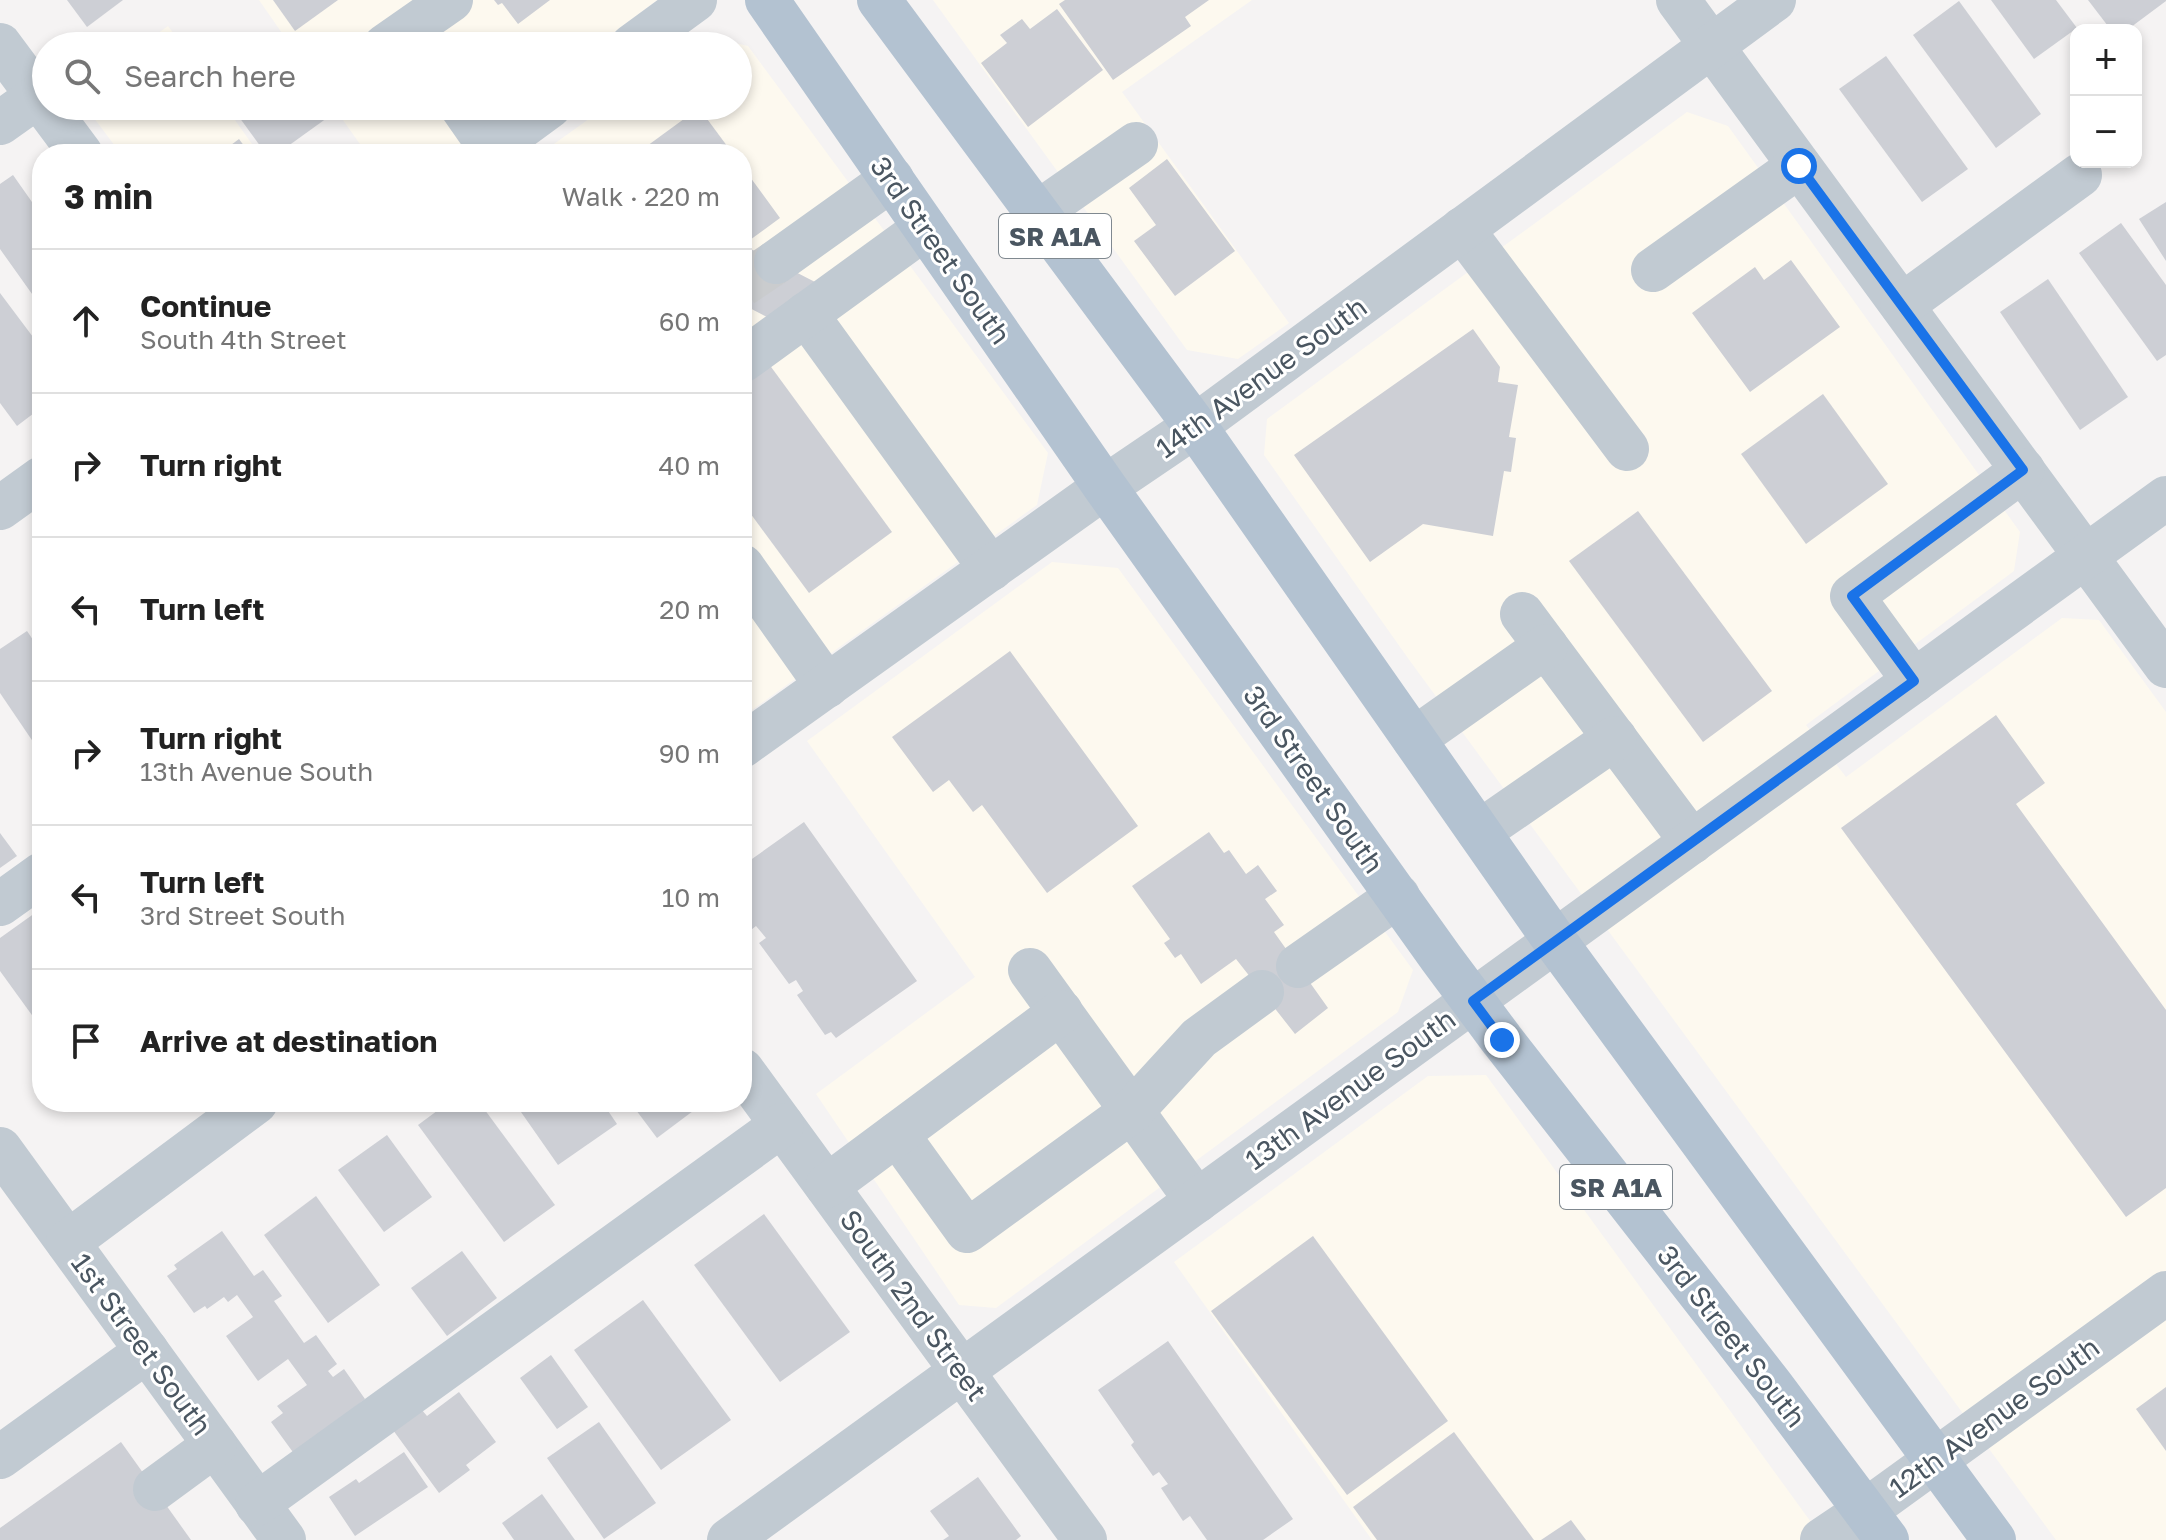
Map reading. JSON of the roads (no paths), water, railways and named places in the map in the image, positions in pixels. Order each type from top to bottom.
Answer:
[{"type":"main road","name":"3rd Street South","points":[[767,0],[1105,487],[1473,1001],[1876,1525]]},
{"type":"main road","name":"SR A1A","points":[[879,0],[1195,426],[1555,941],[1994,1540]]},
{"type":"street","points":[[414,32],[451,0]]},
{"type":"street","points":[[651,32],[695,0]]},
{"type":"street","points":[[1678,0],[2166,666]]},
{"type":"street","name":"14th Avenue South","points":[[752,739],[1195,426],[1774,0]]},
{"type":"street","points":[[0,45],[32,88]]},
{"type":"street","points":[[0,123],[32,100]]},
{"type":"street","points":[[56,120],[74,144]]},
{"type":"street","points":[[469,120],[483,144]]},
{"type":"street","points":[[499,144],[531,120]]},
{"type":"street","points":[[1037,213],[1136,144]]},
{"type":"street","points":[[1653,270],[1799,166]]},
{"type":"street","points":[[1902,305],[2080,175]]},
{"type":"street","points":[[776,262],[892,179]]},
{"type":"street","points":[[752,354],[925,228]]},
{"type":"street","points":[[1462,229],[1627,449]]},
{"type":"street","points":[[806,314],[991,569]]},
{"type":"street","points":[[1914,681],[1852,596],[2023,470]]},
{"type":"street","points":[[0,508],[32,485]]},
{"type":"street","name":"13th Avenue South","points":[[729,1540],[2166,498]]},
{"type":"street","points":[[752,580],[827,686]]},
{"type":"street","points":[[1414,739],[1534,630],[1692,842]]},
{"type":"street","points":[[1479,832],[1615,738]]},
{"type":"street","points":[[0,904],[32,881]]},
{"type":"street","points":[[1298,966],[1398,896]]},
{"type":"street","points":[[1030,970],[1197,1201]]},
{"type":"street","points":[[897,1134],[967,1231],[1132,1111],[1199,1038],[1262,992]]},
{"type":"street","points":[[827,1186],[1061,1012]]},
{"type":"street","name":"South 2nd Street","points":[[752,1084],[1085,1540]]},
{"type":"street","points":[[68,1242],[243,1112]]},
{"type":"street","points":[[257,1504],[782,1125]]},
{"type":"street","name":"1st Street South","points":[[0,1149],[284,1540]]},
{"type":"street","name":"12th Avenue South","points":[[1822,1540],[1876,1525],[1934,1459],[2166,1293]]},
{"type":"street","points":[[0,1457],[147,1351]]},
{"type":"street","points":[[155,1489],[215,1445]]},
{"type":"tunnel","points":[[752,278],[776,262]]}]
